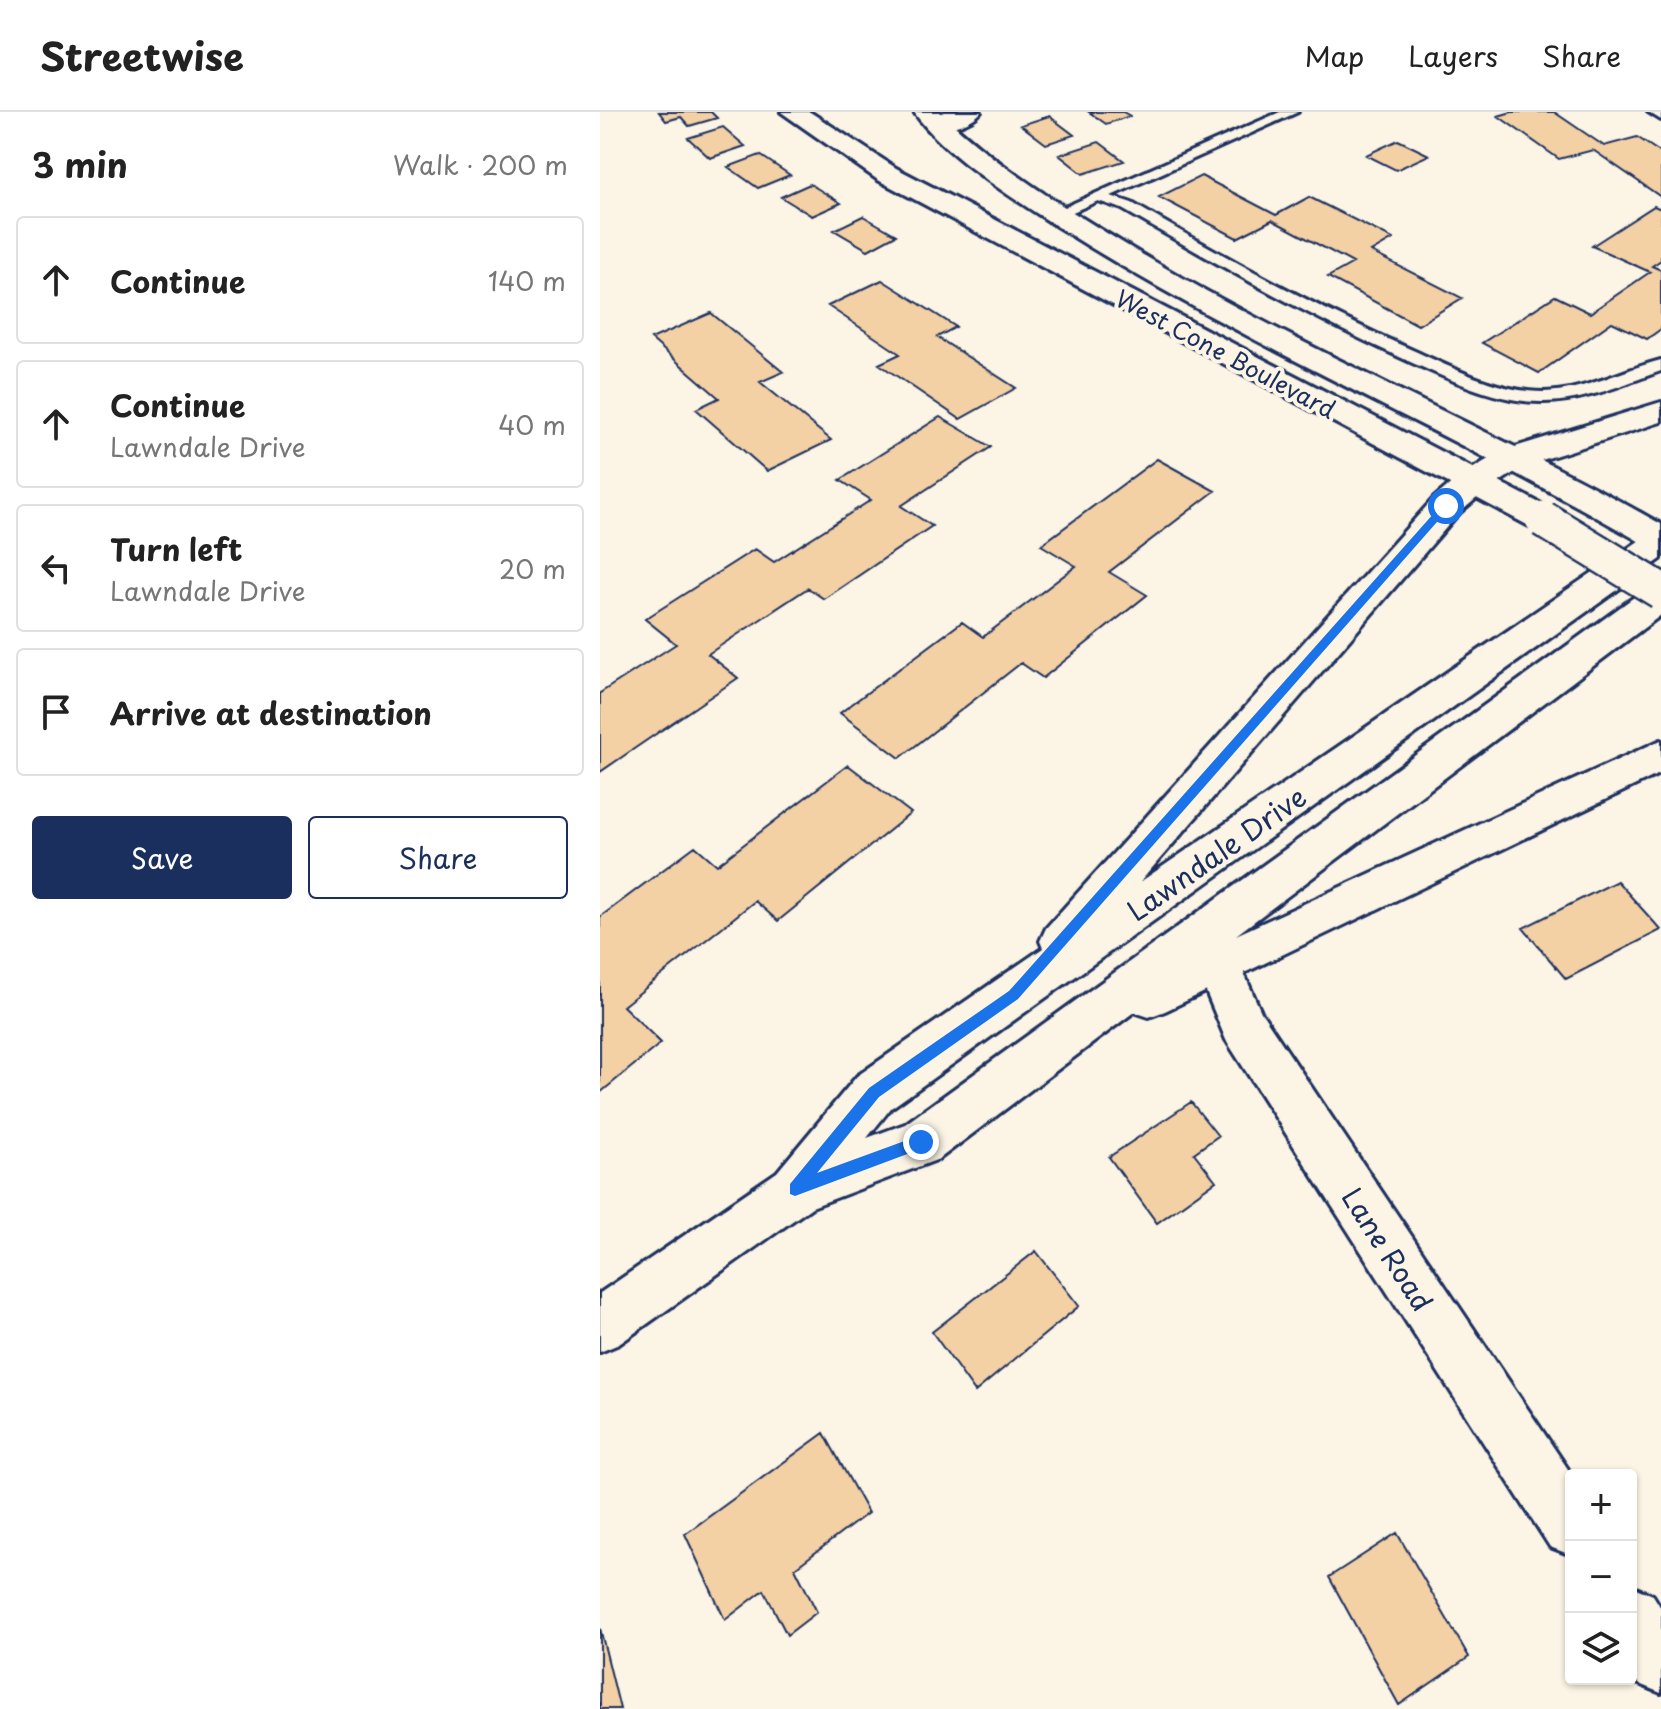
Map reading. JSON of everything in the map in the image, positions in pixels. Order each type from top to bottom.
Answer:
[{"type":"main road","name":"West Cone Boulevard","points":[[793,112],[887,174],[1543,519],[1661,593]]},
{"type":"main road","points":[[931,117],[969,112]]},
{"type":"main road","name":"West Cone Boulevard","points":[[931,117],[993,169],[1056,214],[1190,295],[1591,497],[1661,541]]},
{"type":"main road","points":[[1014,995],[1446,506],[1472,484],[1514,458],[1661,412]]},
{"type":"main road","name":"Lawndale Drive","points":[[795,1189],[874,1092],[1661,541]]},
{"type":"main road","name":"Lawndale Drive","points":[[600,1325],[795,1189],[921,1142],[1661,593]]},
{"type":"main road","points":[[1063,1037],[1661,755]]},
{"type":"main road","name":"Lane Road","points":[[1218,965],[1243,1025],[1565,1517]]},
{"type":"main road","points":[[1637,1626],[1661,1662]]},
{"type":"lane","points":[[1056,214],[1291,112]]},
{"type":"lane","points":[[1655,112],[1661,116]]},
{"type":"lane","points":[[1101,197],[1127,206],[1370,339],[1480,385],[1510,393],[1546,397],[1607,384],[1661,365]]},
{"type":"building","points":[[659,112],[711,112],[717,118],[689,126],[681,117],[666,121]]},
{"type":"building","points":[[1089,112],[1123,112],[1130,116],[1106,124]]},
{"type":"building","points":[[1512,112],[1554,112],[1604,146],[1637,137],[1661,153],[1661,197],[1593,150],[1559,159],[1498,116]]},
{"type":"building","points":[[1049,116],[1074,135],[1046,144],[1021,125]]},
{"type":"building","points":[[723,127],[745,146],[710,158],[688,138]]},
{"type":"building","points":[[1398,140],[1429,155],[1396,170],[1366,155]]},
{"type":"building","points":[[1099,142],[1124,161],[1083,174],[1059,155]]},
{"type":"building","points":[[760,155],[790,175],[758,188],[728,167]]},
{"type":"building","points":[[1201,176],[1276,215],[1309,197],[1393,239],[1371,252],[1462,298],[1418,325],[1328,277],[1353,263],[1272,220],[1237,238],[1159,197]]},
{"type":"building","points":[[810,184],[841,203],[812,216],[781,197]]},
{"type":"building","points":[[1654,206],[1661,209],[1661,260],[1652,266],[1661,270],[1661,329],[1647,339],[1612,322],[1539,373],[1482,343],[1555,296],[1590,313],[1650,272],[1592,246]]},
{"type":"building","points":[[863,216],[896,235],[868,250],[834,230]]},
{"type":"building","points":[[882,280],[956,327],[937,337],[1016,388],[960,419],[879,364],[900,354],[828,306]]},
{"type":"building","points":[[711,313],[783,372],[760,382],[831,440],[767,471],[696,409],[719,398],[651,339]]},
{"type":"building","points":[[940,417],[991,447],[901,506],[932,526],[824,599],[808,588],[708,654],[738,678],[600,772],[600,693],[676,644],[645,619],[755,549],[774,562],[871,500],[840,480]]},
{"type":"building","points":[[1157,459],[1215,491],[1109,572],[1147,595],[1043,678],[1021,663],[900,758],[840,713],[962,622],[983,637],[1076,566],[1041,545]]},
{"type":"building","points":[[848,765],[911,813],[778,921],[755,901],[623,1006],[661,1043],[600,1093],[600,917],[695,846],[717,865]]},
{"type":"building","points":[[1617,881],[1661,930],[1566,979],[1523,928]]},
{"type":"building","points":[[1191,1102],[1218,1136],[1194,1153],[1216,1181],[1157,1223],[1109,1157]]},
{"type":"building","points":[[1036,1251],[1079,1306],[975,1392],[932,1332]]},
{"type":"building","points":[[824,1433],[868,1513],[795,1568],[817,1612],[787,1635],[764,1590],[725,1620],[685,1534]]},
{"type":"building","points":[[1397,1533],[1469,1657],[1399,1705],[1329,1577]]},
{"type":"building","points":[[600,1628],[620,1709],[600,1709]]},
{"type":"route","points":[[921,1142],[795,1189],[874,1092],[1014,995],[1446,506]]}]
